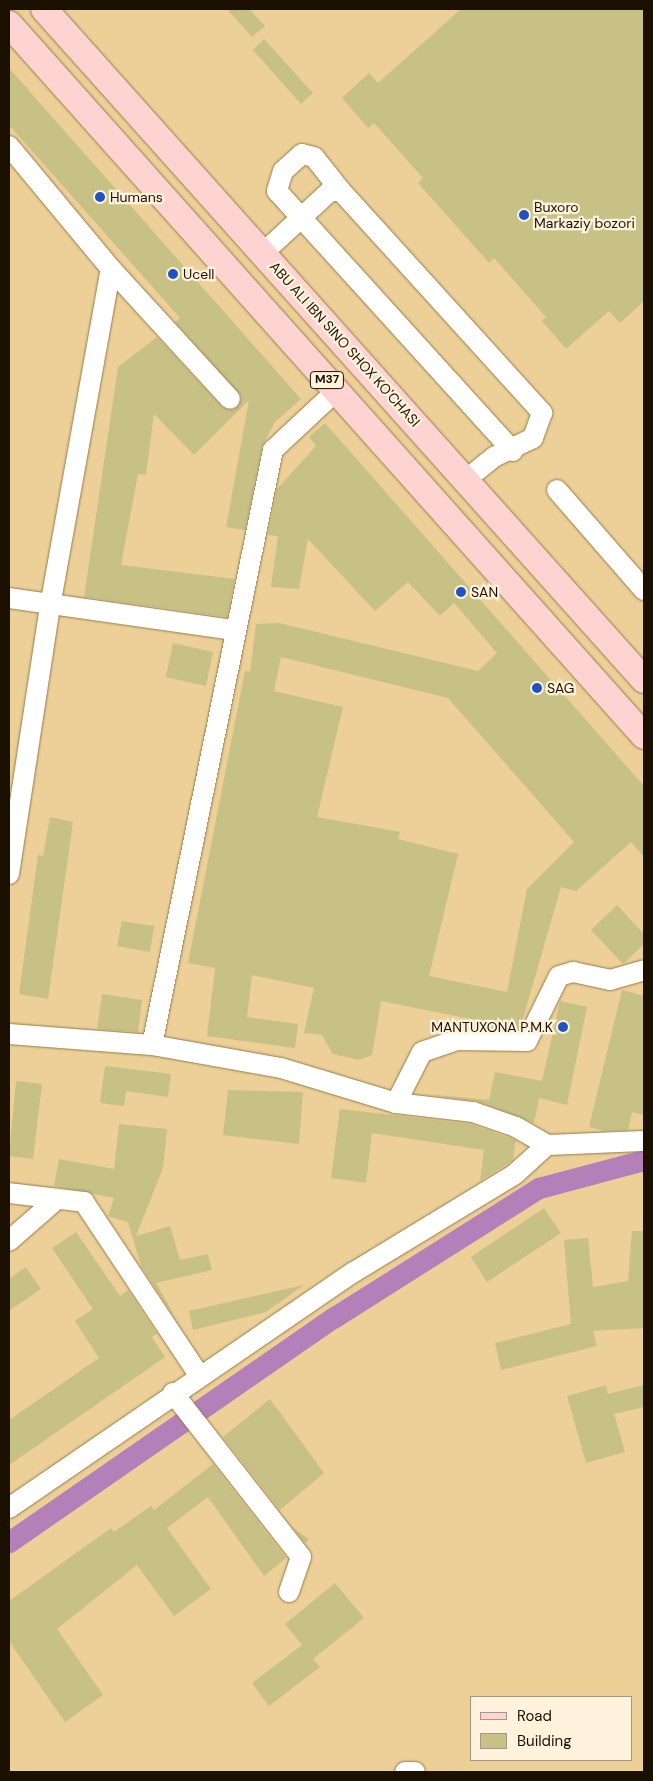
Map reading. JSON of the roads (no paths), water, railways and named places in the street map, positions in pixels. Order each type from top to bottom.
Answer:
[{"type":"main road","name":"ABU ALI IBN SINO SHOX KO'CHASI","points":[[53,12],[262,254],[467,479],[644,680]]},
{"type":"main road","name":"M37","points":[[9,24],[644,736]]},
{"type":"street","points":[[9,146],[112,269],[230,399]]},
{"type":"street","points":[[467,479],[494,457],[513,452],[533,438],[542,413],[341,191],[314,157],[302,154],[283,171],[277,190],[299,219],[513,452]]},
{"type":"street","points":[[262,254],[330,191],[341,191]]},
{"type":"street","points":[[9,874],[51,601],[112,269]]},
{"type":"street","points":[[152,1045],[273,450],[336,391]]},
{"type":"street","points":[[557,490],[644,590]]},
{"type":"street","points":[[9,598],[51,601],[235,630]]},
{"type":"street","points":[[396,1103],[422,1052],[457,1040],[527,1041],[559,976],[573,972],[610,980],[644,970]]},
{"type":"street","points":[[9,1034],[152,1045],[281,1068],[396,1103],[473,1112],[516,1127],[547,1146],[644,1141]]},
{"type":"street","points":[[9,1508],[199,1375],[354,1272],[515,1174],[547,1146]]},
{"type":"street","points":[[9,1193],[84,1202],[199,1375]]},
{"type":"street","points":[[9,1241],[57,1199]]},
{"type":"street","points":[[173,1393],[301,1557],[289,1592]]},
{"type":"street","points":[[406,1772],[415,1772]]},
{"type":"waterway","points":[[9,1542],[333,1318],[539,1188],[644,1160]]},
{"type":"place","name":"Humans","points":[[100,197]]},
{"type":"place","name":"Buxoro Markaziy bozori","points":[[524,215]]},
{"type":"place","name":"Ucell","points":[[173,274]]},
{"type":"place","name":"SAN","points":[[461,592]]},
{"type":"place","name":"SAG","points":[[537,688]]},
{"type":"place","name":"MANTUXONA P.M.K","points":[[563,1027]]}]
